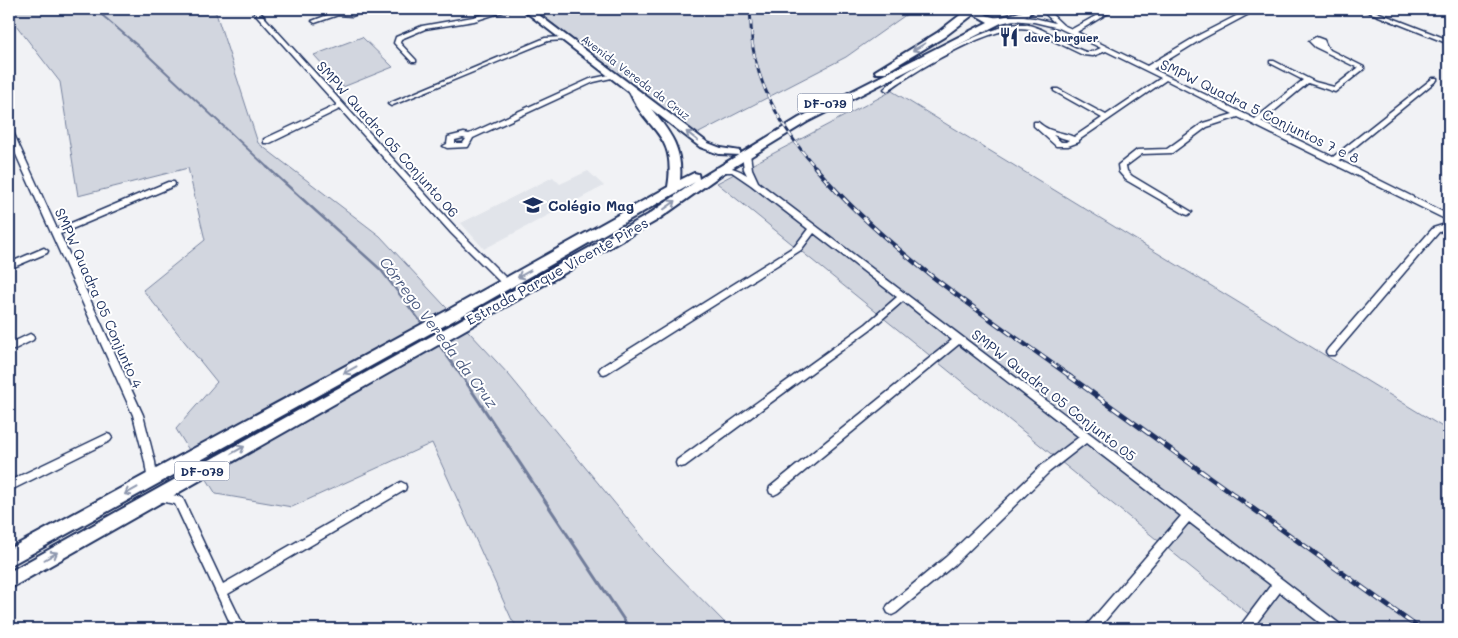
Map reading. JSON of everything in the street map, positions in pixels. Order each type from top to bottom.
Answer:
[{"type":"main road","name":"DF-079","points":[[974,9],[985,18],[999,20],[1012,18],[1032,9]]},
{"type":"main road","name":"Estrada Parque Vicente Pires","points":[[9,558],[152,479],[652,218],[741,154],[936,37],[963,19],[974,9]]},
{"type":"main road","name":"Estrada Parque Vicente Pires","points":[[457,319],[506,283],[673,190],[842,99],[999,20]]},
{"type":"main road","points":[[936,37],[968,21],[977,23],[978,26],[976,28],[950,42],[944,48]]},
{"type":"main road","points":[[635,93],[640,105],[668,137],[674,156],[675,179],[673,190]]},
{"type":"main road","name":"Estrada Parque Vicente Pires","points":[[9,580],[155,497],[394,354]]},
{"type":"street","name":"SMPW Quadra 05 Conjunto 06","points":[[254,9],[454,231],[506,283]]},
{"type":"street","points":[[315,22],[338,13],[350,15],[367,9]]},
{"type":"street","points":[[459,20],[491,9]]},
{"type":"street","points":[[414,61],[397,43],[398,38],[424,28],[482,17],[509,9]]},
{"type":"street","name":"Avenida Vereda da Cruz","points":[[526,9],[635,93],[650,101],[704,145],[719,151],[741,154]]},
{"type":"street","name":"SMPW Quadra 5 Conjuntos 7 e 8","points":[[1043,9],[1061,26],[1072,32],[1449,218]]},
{"type":"street","points":[[1072,32],[1112,9]]},
{"type":"street","points":[[1235,9],[1244,14]]},
{"type":"street","points":[[1147,69],[1172,57],[1208,32],[1229,24],[1252,9]]},
{"type":"street","points":[[1364,9],[1449,42]]},
{"type":"street","name":"SMPW Quadra 5 Conjuntos 7 e 8","points":[[1012,18],[1034,20],[1061,26]]},
{"type":"street","points":[[887,89],[895,82],[925,65],[1012,26],[1028,27],[1086,54],[1093,54],[1104,48]]},
{"type":"street","points":[[546,39],[553,30]]},
{"type":"street","points":[[391,104],[546,39],[564,38]]},
{"type":"street","points":[[1272,62],[1307,80],[1335,90],[1362,68],[1326,50]]},
{"type":"street","points":[[592,80],[599,65]]},
{"type":"street","points":[[449,146],[465,145],[470,140],[469,137],[592,80],[614,76]]},
{"type":"street","points":[[1036,124],[1046,132],[1061,134],[1076,140],[1165,78]]},
{"type":"street","points":[[1333,161],[1434,79]]},
{"type":"street","points":[[1256,122],[1307,80]]},
{"type":"street","points":[[1056,90],[1107,118]]},
{"type":"street","points":[[267,141],[341,106]]},
{"type":"street","points":[[1188,212],[1129,178],[1123,172],[1122,165],[1140,152],[1169,151],[1205,125],[1239,114]]},
{"type":"street","name":"SMPW Quadra 05 Conjunto 4","points":[[9,132],[138,415],[150,462],[152,479]]},
{"type":"street","points":[[741,154],[754,183]]},
{"type":"street","name":"SMPW Quadra 05 Conjunto 05","points":[[718,170],[730,169],[754,183],[1336,629]]},
{"type":"street","points":[[55,233],[171,184]]},
{"type":"street","points":[[1432,210],[1437,219],[1436,230]]},
{"type":"street","points":[[1331,352],[1436,230],[1449,226]]},
{"type":"street","points":[[604,370],[798,248],[813,228]]},
{"type":"street","points":[[9,266],[44,251]]},
{"type":"street","points":[[681,463],[869,326],[902,297]]},
{"type":"street","points":[[9,348],[30,338]]},
{"type":"street","points":[[774,490],[959,339]]},
{"type":"street","points":[[892,609],[950,560],[1046,469],[1086,437]]},
{"type":"street","points":[[9,486],[107,438]]},
{"type":"street","points":[[222,591],[401,487]]},
{"type":"street","points":[[155,497],[178,500],[239,629]]},
{"type":"street","points":[[1091,629],[1188,516]]},
{"type":"street","points":[[1245,629],[1279,584]]},
{"type":"shaded area","points":[[9,9],[208,9],[216,13],[258,143],[380,236],[509,375],[655,552],[731,629],[519,629],[512,620],[432,443],[292,507],[216,494],[176,429],[217,382],[143,290],[205,240],[188,168],[78,196],[60,82],[9,16]]},
{"type":"shaded area","points":[[534,9],[914,9],[846,57],[697,134]]},
{"type":"shaded area","points":[[362,37],[393,67],[343,87],[314,55]]},
{"type":"shaded area","points":[[892,91],[1449,431],[1449,629],[1267,629],[717,183]]},
{"type":"shaded area","name":"Colégio Mag","points":[[588,171],[604,186],[484,249],[461,223],[553,177],[560,184]]},
{"type":"waterway","name":"Córrego Vereda da Cruz","points":[[95,9],[138,46],[268,168]]},
{"type":"waterway","name":"Córrego Vereda da Cruz","points":[[267,167],[381,270],[424,326]]},
{"type":"waterway","name":"Córrego Vereda da Cruz","points":[[437,342],[462,377]]},
{"type":"waterway","name":"Córrego Vereda da Cruz","points":[[462,376],[630,629]]},
{"type":"railway","points":[[750,9],[753,48],[768,97],[795,142],[816,168]]},
{"type":"railway","points":[[815,167],[843,198],[904,254],[969,304],[1071,377]]},
{"type":"railway","points":[[1069,376],[1420,629]]},
{"type":"place","name":"dave burguer","points":[[1009,37]]},
{"type":"place","name":"Colégio Mag","points":[[533,205]]}]
